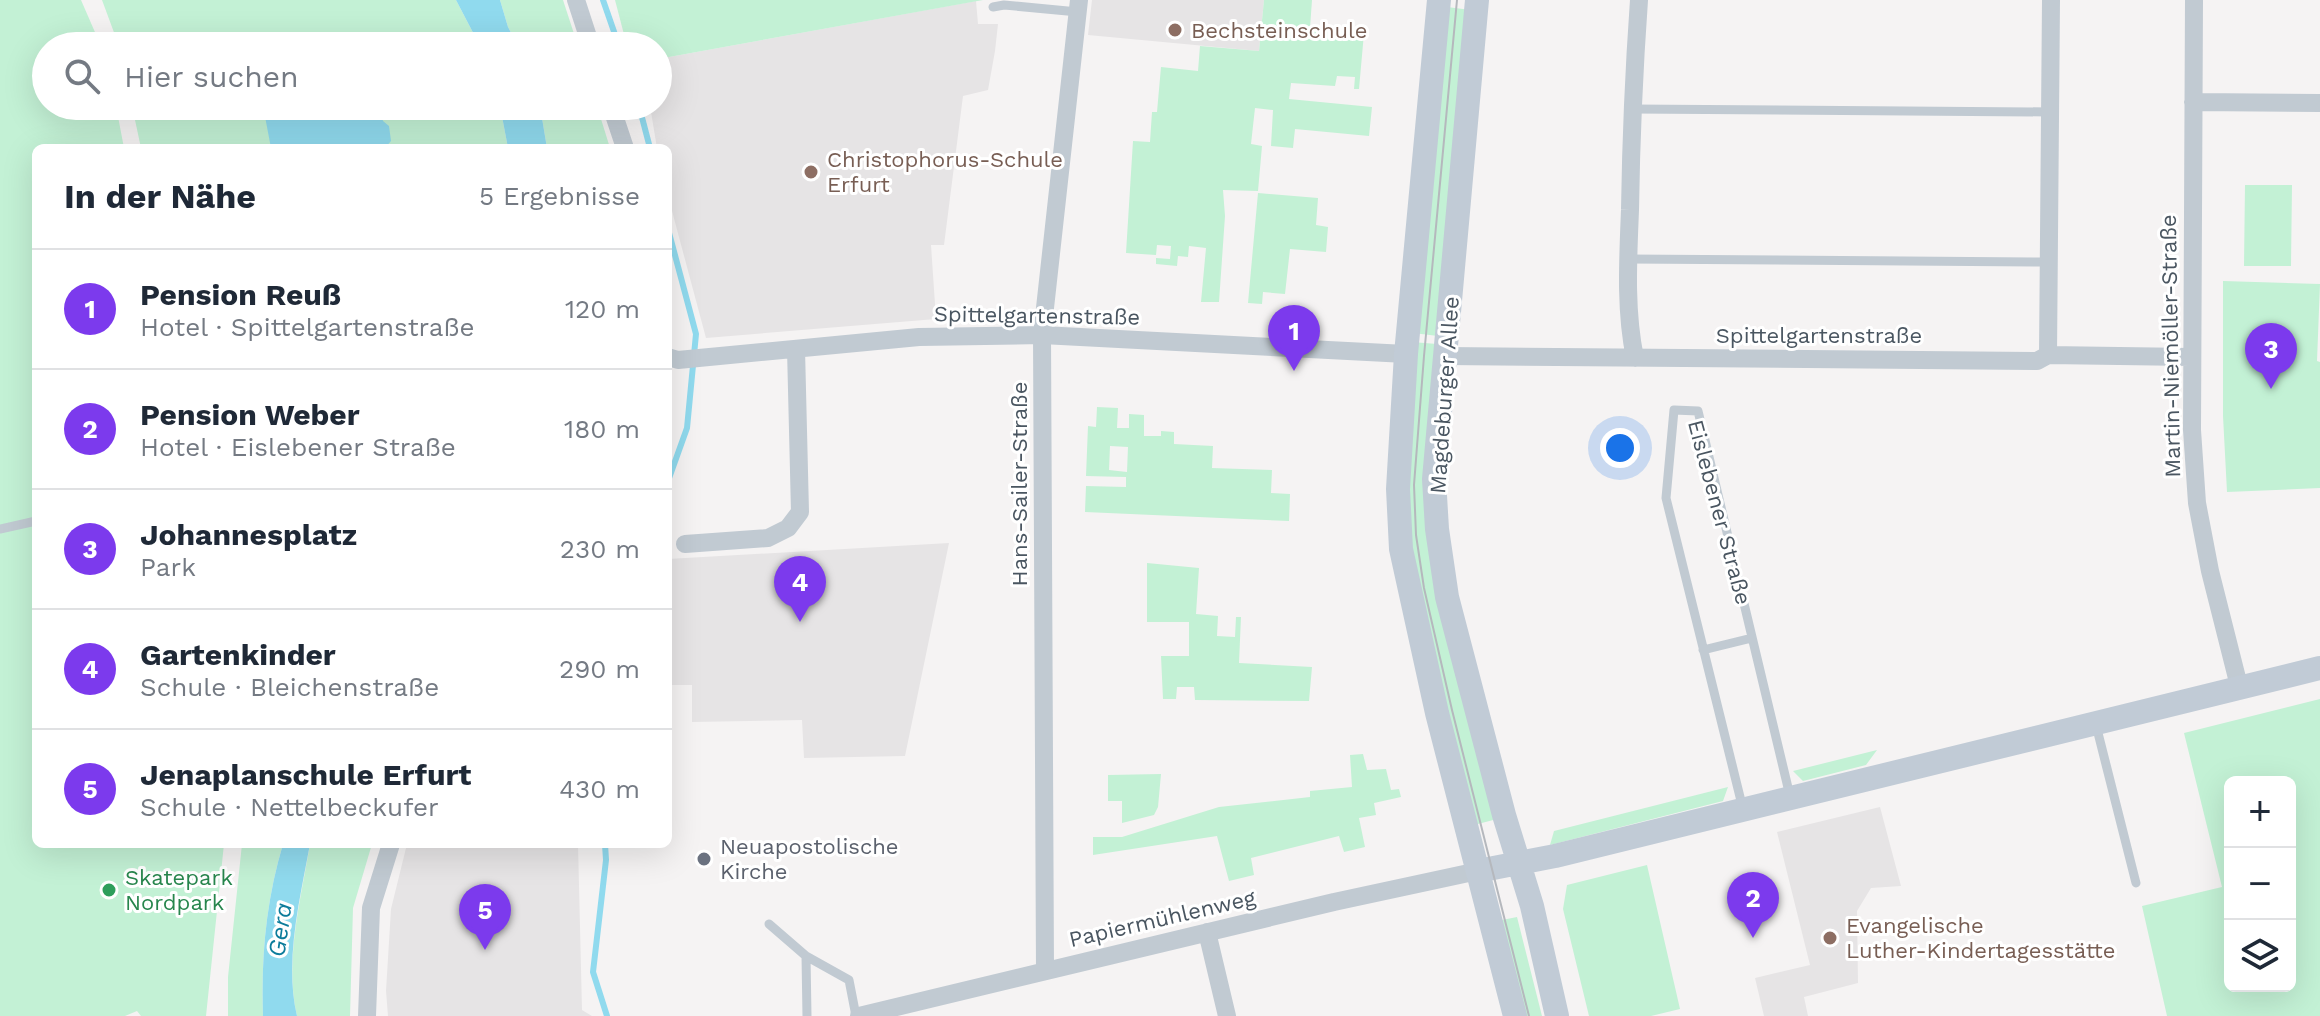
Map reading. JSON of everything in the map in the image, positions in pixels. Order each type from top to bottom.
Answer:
[{"type":"main road","name":"Magdeburger Allee","points":[[1439,0],[1406,354],[1398,489],[1401,549],[1433,699],[1515,1016]]},
{"type":"main road","name":"Magdeburger Allee","points":[[1477,0],[1434,479],[1442,576],[1504,815],[1532,906],[1557,1016]]},
{"type":"main road","points":[[1478,871],[2320,668]]},
{"type":"street","points":[[576,0],[586,32]]},
{"type":"street","points":[[1635,358],[1629,328],[1628,259],[1639,0]]},
{"type":"street","points":[[2048,355],[2051,0]]},
{"type":"street","name":"Martin-Niemöller-Straße","points":[[2194,0],[2190,357],[2197,503],[2210,571],[2239,686]]},
{"type":"street","name":"Hans-Sailer-Straße","points":[[1045,971],[1042,335],[1078,6]]},
{"type":"street","points":[[2193,102],[2320,103]]},
{"type":"street","points":[[616,120],[624,144]]},
{"type":"street","name":"Spittelgartenstraße","points":[[673,358],[919,337],[1042,335],[1406,354]]},
{"type":"street","points":[[685,544],[768,538],[788,528],[800,512],[796,349]]},
{"type":"street","name":"Spittelgartenstraße","points":[[1446,356],[2037,361],[2048,355],[2190,357]]},
{"type":"street","points":[[367,1016],[371,908],[390,848]]},
{"type":"street","name":"Papiermühlenweg","points":[[857,1016],[926,1008],[1045,971],[1478,871]]},
{"type":"street","points":[[1207,932],[1227,1016]]},
{"type":"lane","points":[[993,7],[1078,6]]},
{"type":"lane","points":[[1632,109],[2051,112]]},
{"type":"lane","points":[[1628,259],[2049,262]]},
{"type":"lane","name":"Eislebener Straße","points":[[1743,809],[1666,498],[1674,410],[1698,411],[1791,798]]},
{"type":"lane","points":[[0,529],[32,522]]},
{"type":"lane","points":[[1703,650],[1752,638]]},
{"type":"lane","points":[[2095,722],[2136,883]]},
{"type":"lane","name":"Papiermühlenweg","points":[[769,924],[806,956],[849,980],[857,1016]]},
{"type":"lane","points":[[806,956],[807,1016]]},
{"type":"shaded area","name":"Bechsteinschule","points":[[1092,0],[1264,0],[1259,51],[1088,35]]},
{"type":"shaded area","name":"Christophorus-Schule Erfurt","points":[[976,1],[978,24],[998,24],[995,51],[988,90],[963,96],[944,245],[931,245],[936,319],[706,338],[672,211],[672,144],[656,144],[652,120],[672,120],[672,56]]},
{"type":"shaded area","points":[[949,543],[905,756],[804,758],[802,720],[692,722],[692,685],[672,685],[672,559]]},
{"type":"shaded area","name":"Evangelische Luther-Kindertagesstätte","points":[[1880,807],[1901,886],[1871,888],[1857,911],[1858,983],[1804,997],[1808,1016],[1764,1016],[1755,978],[1810,965],[1777,832]]},
{"type":"shaded area","points":[[406,848],[578,848],[582,1010],[592,1016],[388,1016],[386,991],[391,909]]},
{"type":"green space","points":[[0,0],[81,0],[95,32],[32,32],[32,120],[119,120],[123,144],[32,144],[32,848],[224,848],[206,1016],[141,1016],[137,1011],[125,1016],[0,1016]]},
{"type":"green space","points":[[102,0],[456,0],[473,32],[114,32]]},
{"type":"green space","points":[[500,0],[563,0],[573,32],[511,32]]},
{"type":"green space","points":[[615,0],[983,0],[672,56],[672,32],[623,32]]},
{"type":"green space","points":[[1264,0],[1312,0],[1310,28],[1364,33],[1359,89],[1354,89],[1355,77],[1337,76],[1335,86],[1291,83],[1289,99],[1372,107],[1369,136],[1295,129],[1293,148],[1271,146],[1273,110],[1255,108],[1251,144],[1262,146],[1258,191],[1223,190],[1225,216],[1219,302],[1201,302],[1206,248],[1189,246],[1188,257],[1178,256],[1177,266],[1156,264],[1156,258],[1170,259],[1171,246],[1157,245],[1156,255],[1126,253],[1133,141],[1150,142],[1152,112],[1157,112],[1161,67],[1198,71],[1200,46],[1259,51]]},
{"type":"green space","points":[[1447,7],[1471,10],[1438,336],[1413,333]]},
{"type":"green space","points":[[135,120],[503,120],[507,144],[140,144]]},
{"type":"green space","points":[[542,120],[601,120],[609,144],[546,144]]},
{"type":"green space","points":[[2245,185],[2292,185],[2291,266],[2244,266]]},
{"type":"green space","points":[[1258,193],[1318,198],[1316,225],[1328,227],[1326,252],[1290,249],[1285,294],[1263,292],[1262,304],[1248,303]]},
{"type":"green space","points":[[2223,281],[2320,284],[2317,361],[2320,362],[2320,488],[2227,492],[2223,416]]},
{"type":"green space","points":[[1412,342],[1437,344],[1427,478],[1501,818],[1474,825],[1401,535]]},
{"type":"green space","points":[[1097,407],[1118,408],[1117,428],[1129,428],[1129,414],[1144,415],[1144,436],[1161,436],[1161,431],[1174,432],[1174,444],[1213,446],[1212,468],[1272,470],[1271,493],[1290,494],[1289,521],[1085,512],[1086,486],[1126,487],[1126,477],[1086,476],[1088,426],[1096,427]],"holes":[[[1110,446],[1128,447],[1127,472],[1109,470]]]},
{"type":"green space","points":[[1147,563],[1199,568],[1196,614],[1218,616],[1217,636],[1235,637],[1236,617],[1241,617],[1239,663],[1312,667],[1309,701],[1195,700],[1194,687],[1177,687],[1176,699],[1163,699],[1161,656],[1189,656],[1189,622],[1147,622]]},
{"type":"green space","points":[[2320,699],[2320,1016],[2167,1016],[2142,906],[2222,887],[2184,733]]},
{"type":"green space","points":[[1877,750],[1866,765],[1803,781],[1793,771]]},
{"type":"green space","points":[[1363,754],[1367,770],[1386,769],[1391,790],[1399,789],[1401,797],[1374,803],[1376,815],[1359,818],[1365,847],[1344,852],[1339,836],[1251,858],[1254,875],[1229,881],[1217,836],[1093,855],[1093,837],[1122,837],[1219,807],[1310,797],[1310,791],[1352,787],[1350,755]]},
{"type":"green space","points":[[1161,774],[1158,807],[1154,815],[1122,823],[1122,801],[1108,801],[1108,775]]},
{"type":"green space","points":[[1728,787],[1723,801],[1550,845],[1554,831]]},
{"type":"green space","points":[[242,848],[282,848],[266,929],[263,1016],[228,1016],[228,977]]},
{"type":"green space","points":[[309,848],[371,848],[353,908],[350,1016],[297,1016],[292,974]]},
{"type":"green space","points":[[1647,865],[1680,1009],[1651,1016],[1589,1016],[1563,909],[1567,885]]},
{"type":"green space","points":[[1517,917],[1542,1016],[1526,1016],[1502,920]]},
{"type":"water","points":[[456,0],[500,0],[511,32],[473,32]]},
{"type":"water","points":[[266,120],[383,120],[389,126],[391,141],[388,144],[270,144]]},
{"type":"water","points":[[503,120],[542,120],[546,144],[507,144]]},
{"type":"water","name":"Gera","points":[[282,848],[309,848],[293,952],[293,995],[297,1016],[263,1016],[266,929]]},
{"type":"waterway","points":[[603,0],[614,32]]},
{"type":"waterway","points":[[643,120],[649,144]]},
{"type":"waterway","points":[[672,244],[696,334],[687,428],[672,470]]},
{"type":"waterway","points":[[605,848],[593,972],[607,1016]]},
{"type":"tram line","points":[[1457,0],[1414,485],[1416,535],[1424,588],[1452,710],[1529,1016]]},
{"type":"place","name":"Bechsteinschule","points":[[1175,30]]},
{"type":"place","name":"Christophorus-Schule Erfurt","points":[[811,172]]},
{"type":"place","name":"Pension Reuß","points":[[1294,371]]},
{"type":"place","name":"Johannesplatz","points":[[2271,389]]},
{"type":"place","name":"Gartenkinder","points":[[800,622]]},
{"type":"place","name":"Neuapostolische Kirche","points":[[704,859]]},
{"type":"place","name":"Skatepark Nordpark","points":[[109,890]]},
{"type":"place","name":"Pension Weber","points":[[1753,938]]},
{"type":"place","name":"Evangelische Luther-Kindertagesstätte","points":[[1830,938]]},
{"type":"place","name":"Jenaplanschule Erfurt","points":[[485,950]]}]
